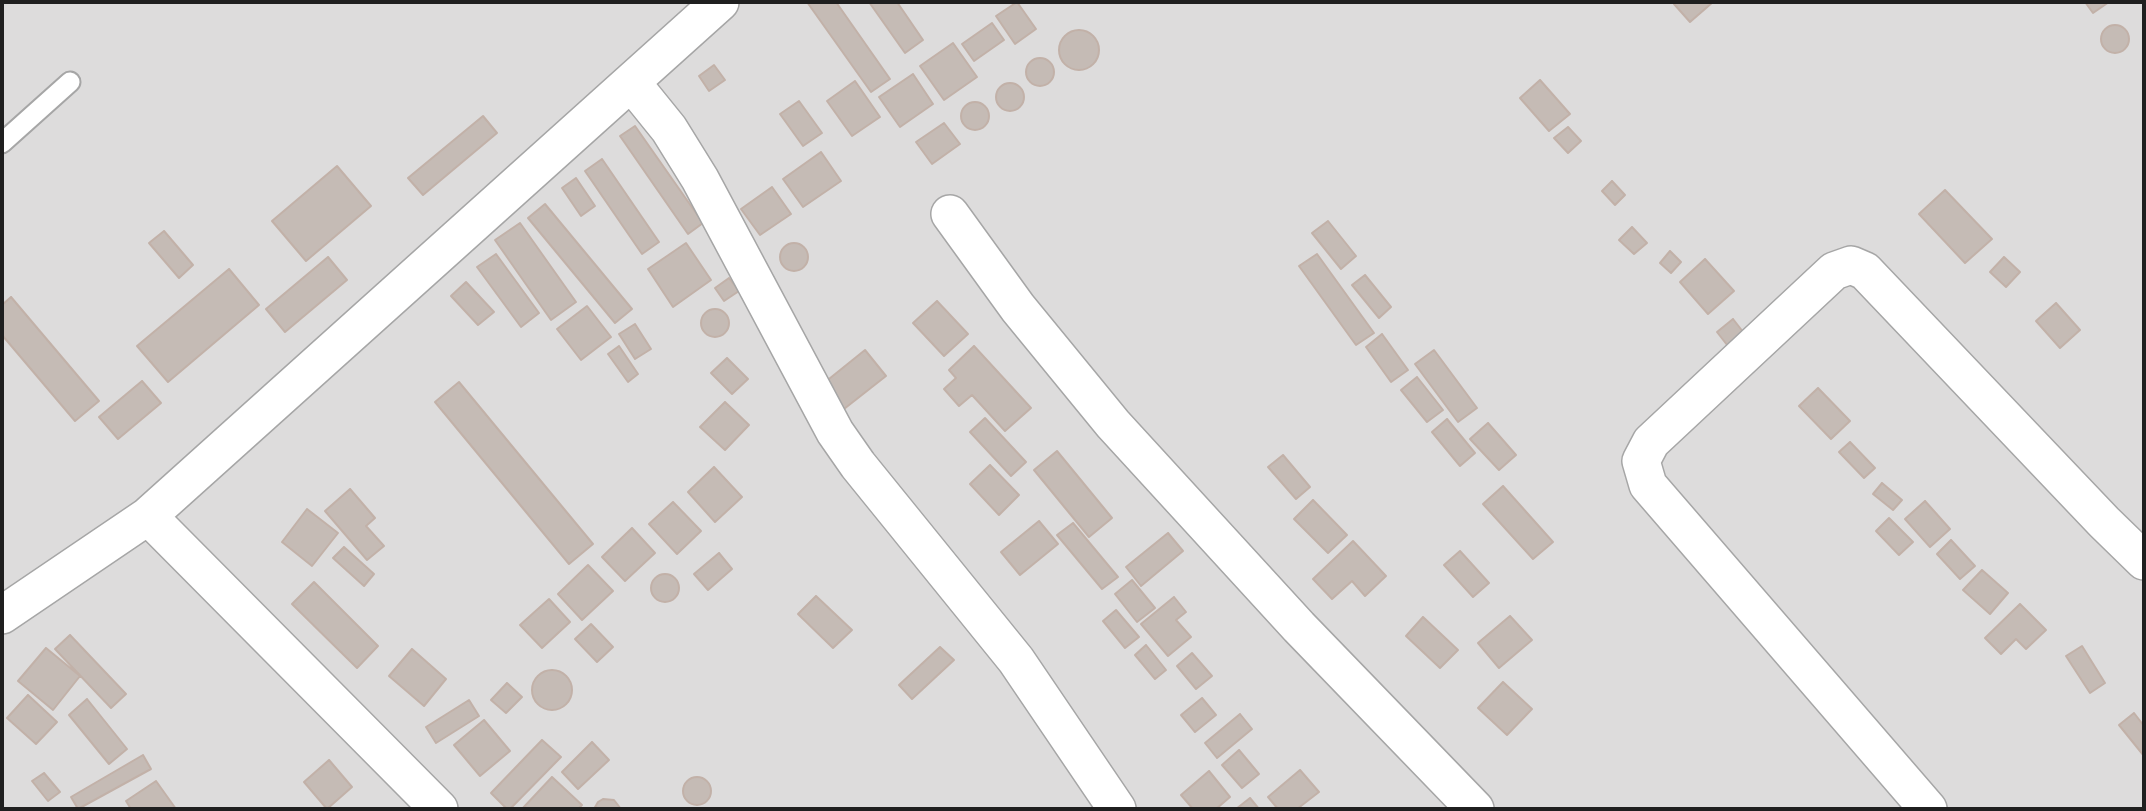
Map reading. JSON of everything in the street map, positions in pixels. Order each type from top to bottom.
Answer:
[{"type":"street","points":[[2,615],[148,516],[720,2]]},
{"type":"street","points":[[631,82],[669,129],[701,178],[835,432],[858,465],[1016,660],[1117,809]]},
{"type":"street","points":[[950,214],[1018,307],[1114,424],[1299,626],[1475,809]]},
{"type":"street","points":[[1928,809],[1648,485],[1641,461],[1651,442],[1833,271],[1851,265],[1865,271],[2144,561]]},
{"type":"street","points":[[148,516],[439,809]]},
{"type":"lane","points":[[2,143],[70,82]]},
{"type":"shaded area","points":[[2,2],[2144,2],[2144,809],[2,809]]},
{"type":"building","points":[[807,2],[836,2],[890,79],[871,92]]},
{"type":"building","points":[[869,2],[897,2],[923,40],[905,53]]},
{"type":"building","points":[[1017,2],[1036,29],[1015,44],[996,16]]},
{"type":"building","points":[[1713,2],[1690,22],[1674,4]]},
{"type":"building","points":[[2085,2],[2109,2],[2093,13]]},
{"type":"building","points":[[992,23],[1004,40],[974,61],[962,44]]},
{"type":"building","points":[[2115,25],[2125,29],[2129,39],[2125,49],[2115,53],[2105,49],[2101,39],[2105,29]]},
{"type":"building","points":[[1079,30],[1093,36],[1099,50],[1093,64],[1079,70],[1065,64],[1059,50],[1065,36]]},
{"type":"building","points":[[953,43],[977,77],[944,100],[920,66]]},
{"type":"building","points":[[1040,58],[1050,62],[1054,72],[1050,82],[1040,86],[1030,82],[1026,72],[1030,62]]},
{"type":"building","points":[[714,65],[725,80],[709,91],[699,76]]},
{"type":"building","points":[[913,74],[933,104],[900,127],[879,97]]},
{"type":"building","points":[[1540,80],[1570,114],[1549,131],[1520,98]]},
{"type":"building","points":[[855,81],[880,117],[852,136],[827,101]]},
{"type":"building","points":[[1010,83],[1020,87],[1024,97],[1020,107],[1010,111],[1000,107],[996,97],[1000,87]]},
{"type":"building","points":[[799,101],[822,133],[803,146],[780,114]]},
{"type":"building","points":[[975,102],[985,106],[989,116],[985,126],[975,130],[965,126],[961,116],[965,106]]},
{"type":"building","points":[[483,116],[497,133],[423,195],[408,178]]},
{"type":"building","points":[[944,123],[960,144],[932,164],[916,142]]},
{"type":"building","points":[[635,126],[703,223],[688,234],[620,136]]},
{"type":"building","points":[[1568,127],[1581,141],[1568,153],[1554,138]]},
{"type":"building","points":[[821,152],[841,181],[803,207],[783,179]]},
{"type":"building","points":[[602,159],[659,242],[642,254],[585,171]]},
{"type":"building","points":[[337,166],[371,206],[306,261],[272,221]]},
{"type":"building","points":[[576,178],[595,206],[581,216],[562,188]]},
{"type":"building","points":[[1612,181],[1625,195],[1615,205],[1602,191]]},
{"type":"building","points":[[772,187],[791,214],[760,235],[741,209]]},
{"type":"building","points":[[1945,190],[1992,239],[1965,263],[1919,214]]},
{"type":"building","points":[[545,204],[632,309],[615,323],[528,218]]},
{"type":"building","points":[[1328,221],[1356,256],[1341,269],[1312,233]]},
{"type":"building","points":[[520,223],[576,302],[551,320],[495,240]]},
{"type":"building","points":[[1632,227],[1647,243],[1634,254],[1619,240]]},
{"type":"building","points":[[164,231],[193,265],[179,278],[149,243]]},
{"type":"building","points":[[686,243],[711,280],[673,307],[648,269]]},
{"type":"building","points":[[794,243],[804,247],[808,257],[804,267],[794,271],[784,267],[780,257],[784,247]]},
{"type":"building","points":[[1670,251],[1681,262],[1671,273],[1660,263]]},
{"type":"building","points":[[496,254],[539,313],[521,327],[477,267]]},
{"type":"building","points":[[1317,254],[1374,333],[1356,345],[1299,266]]},
{"type":"building","points":[[328,257],[347,280],[285,332],[266,309]]},
{"type":"building","points":[[2004,257],[2020,272],[2006,287],[1990,272]]},
{"type":"building","points":[[1705,259],[1734,291],[1708,314],[1680,282]]},
{"type":"building","points":[[229,269],[259,305],[168,382],[137,346]]},
{"type":"building","points":[[1365,275],[1391,307],[1379,318],[1352,285]]},
{"type":"building","points":[[729,278],[739,291],[724,301],[715,288]]},
{"type":"building","points":[[466,282],[494,312],[478,325],[451,296]]},
{"type":"building","points":[[11,297],[99,401],[75,421],[2,335],[2,305]]},
{"type":"building","points":[[937,301],[968,334],[944,356],[913,323]]},
{"type":"building","points":[[2056,303],[2080,330],[2060,348],[2036,321]]},
{"type":"building","points":[[587,306],[611,337],[581,360],[557,329]]},
{"type":"building","points":[[715,309],[725,313],[729,323],[725,333],[715,337],[705,333],[701,323],[705,313]]},
{"type":"building","points":[[1733,319],[1747,337],[1731,350],[1717,332]]},
{"type":"building","points":[[635,324],[651,349],[635,359],[619,334]]},
{"type":"building","points":[[1382,334],[1408,370],[1391,382],[1366,347]]},
{"type":"building","points":[[619,346],[638,374],[628,382],[608,354]]},
{"type":"building","points":[[974,346],[1031,408],[1005,431],[972,395],[959,406],[944,389],[956,378],[949,370]]},
{"type":"building","points":[[865,350],[886,376],[844,409],[824,383]]},
{"type":"building","points":[[1434,350],[1477,408],[1458,422],[1415,364]]},
{"type":"building","points":[[727,358],[748,379],[732,394],[711,373]]},
{"type":"building","points":[[1417,377],[1443,410],[1427,422],[1401,390]]},
{"type":"building","points":[[142,381],[161,403],[118,439],[99,417]]},
{"type":"building","points":[[459,382],[593,544],[569,564],[435,402]]},
{"type":"building","points":[[1818,388],[1850,421],[1831,439],[1799,406]]},
{"type":"building","points":[[725,402],[749,425],[725,450],[700,427]]},
{"type":"building","points":[[985,418],[1026,462],[1011,476],[970,432]]},
{"type":"building","points":[[1447,419],[1475,453],[1460,466],[1432,432]]},
{"type":"building","points":[[1488,423],[1516,455],[1499,470],[1470,439]]},
{"type":"building","points":[[1850,442],[1875,468],[1864,478],[1839,452]]},
{"type":"building","points":[[1057,451],[1112,518],[1089,537],[1034,470]]},
{"type":"building","points":[[1283,455],[1310,487],[1296,499],[1268,467]]},
{"type":"building","points":[[990,465],[1019,495],[999,515],[970,484]]},
{"type":"building","points":[[714,467],[742,497],[715,522],[688,492]]},
{"type":"building","points":[[1882,483],[1902,500],[1893,510],[1873,494]]},
{"type":"building","points":[[1503,486],[1553,542],[1533,559],[1483,504]]},
{"type":"building","points":[[350,489],[375,518],[366,526],[384,546],[367,560],[325,511]]},
{"type":"building","points":[[1313,500],[1347,535],[1328,553],[1294,519]]},
{"type":"building","points":[[1925,501],[1950,529],[1930,547],[1905,519]]},
{"type":"building","points":[[673,502],[701,531],[677,554],[649,524]]},
{"type":"building","points":[[307,509],[338,533],[312,566],[282,542]]},
{"type":"building","points":[[1889,518],[1913,542],[1899,555],[1876,531]]},
{"type":"building","points":[[1039,521],[1058,544],[1020,575],[1001,552]]},
{"type":"building","points":[[1073,523],[1118,577],[1102,589],[1057,535]]},
{"type":"building","points":[[632,528],[655,553],[625,581],[602,557]]},
{"type":"building","points":[[1168,533],[1183,551],[1141,586],[1126,567]]},
{"type":"building","points":[[1951,540],[1975,566],[1960,579],[1937,554]]},
{"type":"building","points":[[1353,541],[1386,576],[1365,596],[1352,581],[1332,599],[1313,579]]},
{"type":"building","points":[[344,547],[374,574],[364,586],[333,558]]},
{"type":"building","points":[[1460,551],[1489,583],[1473,597],[1444,565]]},
{"type":"building","points":[[719,553],[732,569],[708,590],[694,574]]},
{"type":"building","points":[[588,565],[613,591],[582,620],[558,594]]},
{"type":"building","points":[[1982,570],[2008,593],[1990,614],[1963,590]]},
{"type":"building","points":[[665,574],[675,578],[679,588],[675,598],[665,602],[655,598],[651,588],[655,578]]},
{"type":"building","points":[[1132,580],[1155,608],[1137,622],[1115,594]]},
{"type":"building","points":[[314,582],[378,646],[357,668],[292,604]]},
{"type":"building","points":[[816,596],[852,630],[833,648],[798,614]]},
{"type":"building","points":[[1174,597],[1186,612],[1176,620],[1191,637],[1168,656],[1141,624]]},
{"type":"building","points":[[549,599],[570,622],[542,648],[520,625]]},
{"type":"building","points":[[2020,604],[2046,630],[2026,649],[2016,639],[2001,654],[1985,638]]},
{"type":"building","points":[[1116,610],[1139,637],[1125,648],[1103,621]]},
{"type":"building","points":[[1510,616],[1532,640],[1499,668],[1478,643]]},
{"type":"building","points":[[1423,617],[1458,650],[1440,668],[1406,636]]},
{"type":"building","points":[[591,624],[613,647],[597,662],[575,639]]},
{"type":"building","points":[[70,635],[126,694],[111,708],[55,649]]},
{"type":"building","points":[[1146,645],[1166,670],[1155,679],[1135,655]]},
{"type":"building","points":[[2082,646],[2105,683],[2090,693],[2066,656]]},
{"type":"building","points":[[940,647],[954,660],[912,699],[899,685]]},
{"type":"building","points":[[46,648],[80,676],[53,710],[18,681]]},
{"type":"building","points":[[412,649],[446,679],[424,706],[389,676]]},
{"type":"building","points":[[1192,653],[1212,676],[1196,689],[1177,666]]},
{"type":"building","points":[[552,670],[566,676],[572,690],[566,704],[552,710],[538,704],[532,690],[538,676]]},
{"type":"building","points":[[1503,682],[1532,709],[1507,735],[1478,708]]},
{"type":"building","points":[[507,683],[522,697],[506,713],[491,700]]},
{"type":"building","points":[[28,695],[57,722],[36,744],[7,718]]},
{"type":"building","points":[[1202,698],[1216,715],[1195,732],[1181,715]]},
{"type":"building","points":[[87,699],[127,749],[109,764],[69,715]]},
{"type":"building","points":[[469,700],[479,716],[436,743],[426,727]]},
{"type":"building","points":[[2134,713],[2144,726],[2144,756],[2119,725]]},
{"type":"building","points":[[1240,714],[1252,729],[1217,758],[1205,743]]},
{"type":"building","points":[[484,720],[510,751],[480,776],[454,745]]},
{"type":"building","points":[[542,740],[561,757],[507,809],[491,793]]},
{"type":"building","points":[[592,742],[609,760],[578,789],[562,772]]},
{"type":"building","points":[[1239,750],[1259,774],[1242,788],[1222,765]]},
{"type":"building","points":[[143,755],[151,769],[78,809],[71,797]]},
{"type":"building","points":[[329,760],[352,787],[327,809],[304,782]]},
{"type":"building","points":[[1300,770],[1319,792],[1297,809],[1278,809],[1268,797]]},
{"type":"building","points":[[1209,771],[1230,797],[1216,809],[1193,809],[1181,795]]},
{"type":"building","points":[[44,773],[60,792],[48,801],[32,781]]},
{"type":"building","points":[[552,777],[582,805],[578,809],[522,809]]},
{"type":"building","points":[[697,777],[707,781],[711,791],[707,801],[697,805],[687,801],[683,791],[687,781]]},
{"type":"building","points":[[156,781],[176,809],[131,809],[126,801]]},
{"type":"building","points":[[1250,798],[1259,809],[1236,809]]},
{"type":"building","points":[[603,799],[614,800],[621,809],[594,809]]}]
